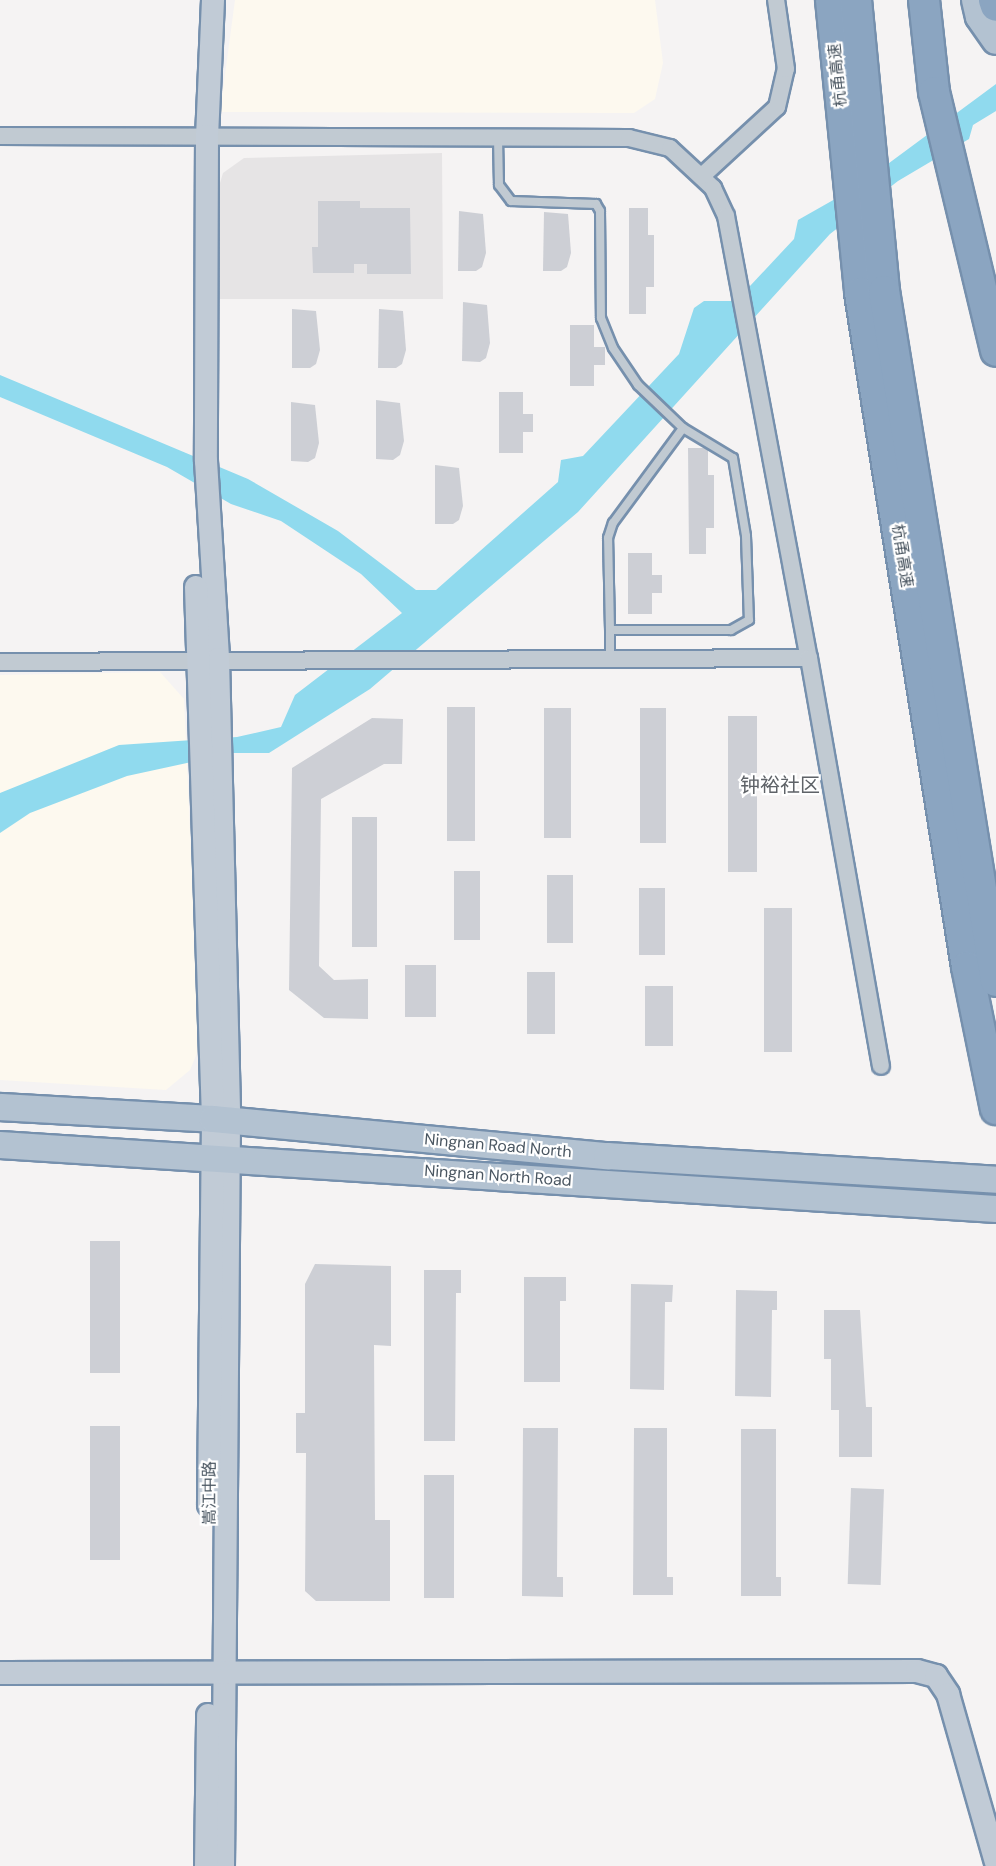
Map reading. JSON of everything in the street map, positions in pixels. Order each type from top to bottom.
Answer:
[{"type":"highway","name":"杭甬高速","points":[[831,0],[853,94]]},
{"type":"highway","name":"杭甬高速","points":[[856,0],[853,94],[872,292],[967,967],[996,1109]]},
{"type":"highway","points":[[924,0],[934,92],[996,351]]},
{"type":"highway","points":[[994,0],[996,6]]},
{"type":"highway","name":"杭甬高速","points":[[872,292],[996,981]]},
{"type":"main road","points":[[975,0],[979,17],[996,41]]},
{"type":"main road","name":"Ningnan Road North","points":[[0,1107],[221,1120],[607,1156],[996,1180]]},
{"type":"main road","name":"Ningnan North Road","points":[[0,1144],[996,1209]]},
{"type":"street","points":[[198,0],[208,659],[221,1120]]},
{"type":"street","points":[[213,0],[200,136],[193,423],[194,509],[208,659],[199,711],[201,787],[221,1120]]},
{"type":"street","points":[[702,176],[777,107],[786,69],[776,0]]},
{"type":"street","points":[[0,136],[629,138],[670,148],[702,176],[726,216],[809,658],[881,1066]]},
{"type":"street","points":[[0,662],[208,659],[809,658]]},
{"type":"street","name":"嵩江中路","points":[[206,1866],[216,1670],[221,1120]]},
{"type":"street","points":[[0,1673],[216,1670],[917,1671],[936,1676],[948,1694],[996,1862]]},
{"type":"street","name":"嵩江中路","points":[[216,1670],[223,1866]]},
{"type":"lane","points":[[498,138],[499,185],[511,201],[596,204],[600,211],[604,329],[628,374],[683,428],[733,458],[746,537],[752,609],[749,620],[731,630],[610,630]]},
{"type":"lane","points":[[610,658],[608,538],[614,523],[683,428]]},
{"type":"shaded area","points":[[235,0],[655,0],[663,63],[655,99],[634,113],[220,112]]},
{"type":"shaded area","points":[[442,153],[443,299],[212,299],[212,210],[223,173],[244,158]]},
{"type":"shaded area","points":[[160,672],[184,699],[200,1046],[190,1070],[166,1090],[0,1080],[0,675]]},
{"type":"water","points":[[996,84],[996,111],[973,125],[969,139],[898,181],[830,234],[578,512],[370,689],[269,753],[233,753],[127,776],[30,813],[0,833],[0,793],[119,745],[237,737],[281,727],[295,695],[402,613],[361,574],[281,521],[231,504],[167,467],[0,397],[0,375],[248,479],[338,531],[416,590],[436,590],[558,482],[561,460],[583,456],[679,354],[694,308],[704,301],[736,301],[794,239],[798,220],[858,186]]},
{"type":"building","points":[[318,201],[360,201],[360,208],[410,208],[411,274],[367,274],[367,264],[354,264],[354,273],[313,273],[312,247],[318,247]]},
{"type":"building","points":[[629,208],[648,208],[648,235],[654,235],[654,287],[646,287],[646,314],[629,314]]},
{"type":"building","points":[[459,211],[483,214],[486,253],[482,267],[476,271],[458,271]]},
{"type":"building","points":[[544,212],[568,214],[571,253],[567,267],[561,271],[543,271]]},
{"type":"building","points":[[463,302],[487,305],[490,343],[486,358],[480,362],[462,361]]},
{"type":"building","points":[[292,309],[316,311],[320,350],[316,364],[310,368],[292,368]]},
{"type":"building","points":[[379,309],[403,311],[406,350],[402,364],[396,368],[378,368]]},
{"type":"building","points":[[570,325],[594,325],[594,347],[605,347],[605,365],[594,365],[594,386],[570,386]]},
{"type":"building","points":[[499,392],[523,392],[523,414],[533,414],[533,432],[523,432],[523,453],[499,453]]},
{"type":"building","points":[[376,400],[400,403],[404,441],[400,455],[393,460],[376,459]]},
{"type":"building","points":[[291,402],[315,405],[319,443],[315,458],[308,462],[291,461]]},
{"type":"building","points":[[688,448],[708,448],[708,475],[714,475],[714,528],[706,528],[706,554],[689,554]]},
{"type":"building","points":[[435,465],[459,468],[463,506],[459,520],[453,524],[435,524]]},
{"type":"building","points":[[628,553],[652,553],[652,575],[662,575],[662,593],[652,593],[652,614],[628,614]]},
{"type":"building","points":[[447,707],[475,707],[475,841],[447,841]]},
{"type":"building","points":[[544,708],[571,708],[571,838],[544,838]]},
{"type":"building","points":[[640,708],[666,708],[666,843],[640,843]]},
{"type":"building","points":[[728,716],[757,716],[757,872],[728,872]]},
{"type":"building","points":[[372,718],[403,719],[402,764],[384,764],[321,799],[319,966],[334,980],[368,979],[368,1019],[324,1018],[289,990],[292,768]]},
{"type":"building","points":[[352,817],[377,817],[377,947],[352,947]]},
{"type":"building","points":[[454,871],[480,871],[480,940],[454,940]]},
{"type":"building","points":[[547,875],[573,875],[573,943],[547,943]]},
{"type":"building","points":[[639,888],[665,888],[665,955],[639,955]]},
{"type":"building","points":[[764,908],[792,908],[792,1052],[764,1052]]},
{"type":"building","points":[[405,965],[436,965],[436,1017],[405,1017]]},
{"type":"building","points":[[527,972],[555,972],[555,1034],[527,1034]]},
{"type":"building","points":[[645,986],[673,986],[673,1046],[645,1046]]},
{"type":"building","points":[[90,1241],[120,1241],[120,1373],[90,1373]]},
{"type":"building","points":[[315,1264],[391,1266],[391,1346],[374,1345],[375,1520],[390,1520],[390,1601],[316,1601],[305,1591],[306,1453],[296,1453],[296,1413],[305,1413],[305,1284]]},
{"type":"building","points":[[424,1270],[461,1270],[461,1293],[456,1293],[455,1441],[424,1441]]},
{"type":"building","points":[[524,1277],[566,1277],[566,1301],[560,1301],[560,1382],[524,1382]]},
{"type":"building","points":[[631,1284],[673,1285],[672,1302],[665,1302],[664,1390],[630,1389]]},
{"type":"building","points":[[736,1290],[777,1291],[777,1310],[772,1310],[771,1397],[735,1396]]},
{"type":"building","points":[[824,1310],[860,1310],[866,1407],[872,1407],[872,1457],[839,1457],[839,1410],[831,1410],[831,1359],[824,1359]]},
{"type":"building","points":[[90,1426],[120,1426],[120,1560],[90,1560]]},
{"type":"building","points":[[523,1428],[558,1428],[557,1577],[563,1577],[563,1597],[522,1596]]},
{"type":"building","points":[[634,1428],[667,1428],[667,1577],[673,1577],[673,1595],[633,1595]]},
{"type":"building","points":[[741,1429],[776,1429],[776,1577],[781,1577],[781,1596],[741,1596]]},
{"type":"building","points":[[424,1475],[454,1475],[454,1598],[424,1598]]},
{"type":"building","points":[[851,1488],[884,1489],[881,1585],[848,1584]]},
{"type":"district","name":"钟裕社区","points":[[780,785]]}]
